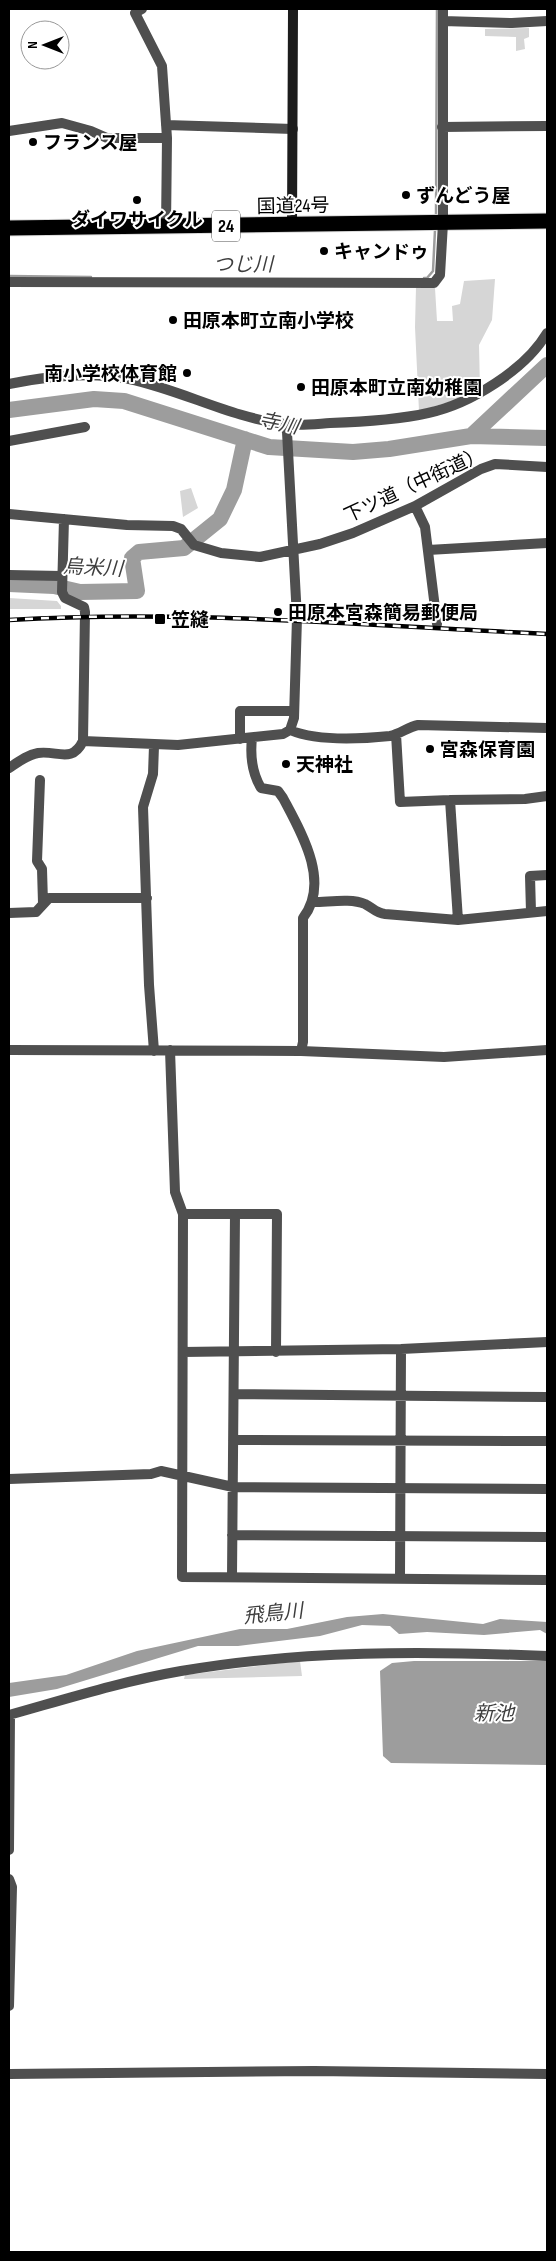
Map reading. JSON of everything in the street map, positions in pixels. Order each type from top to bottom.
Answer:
[{"type":"highway","name":"国道24号","points":[[9,228],[292,226],[547,221]]},
{"type":"street","points":[[142,9],[135,13],[162,66],[167,138],[166,227]]},
{"type":"street","points":[[292,226],[293,9]]},
{"type":"street","points":[[9,282],[434,283],[440,275],[443,222],[443,9]]},
{"type":"street","points":[[443,21],[512,23],[547,21]]},
{"type":"street","points":[[9,131],[62,123],[91,131],[107,138],[167,138]]},
{"type":"street","points":[[166,125],[293,129]]},
{"type":"street","points":[[442,127],[547,126]]},
{"type":"street","points":[[9,384],[48,377],[82,375],[110,377],[130,380],[285,428],[355,423],[440,410],[474,395],[522,365],[547,333]]},
{"type":"street","points":[[9,441],[85,427]]},
{"type":"street","points":[[83,741],[154,746],[252,738],[283,734],[290,730],[294,711],[297,618],[291,551],[285,428]]},
{"type":"street","name":"下ツ道（中街道）","points":[[9,514],[127,525],[173,526],[181,529],[194,545],[221,552],[260,557],[291,551],[353,533],[415,506],[481,469],[495,464],[547,467]]},
{"type":"street","points":[[415,506],[425,527],[437,624]]},
{"type":"street","points":[[9,768],[39,753],[72,754],[79,750],[83,741],[86,612],[84,606],[65,598],[62,592],[64,519]]},
{"type":"street","points":[[428,550],[547,543]]},
{"type":"street","points":[[9,575],[61,576]]},
{"type":"street","points":[[240,739],[240,711],[294,711]]},
{"type":"street","points":[[290,730],[304,736],[317,738],[396,734],[409,727],[418,725],[547,728]]},
{"type":"street","points":[[396,734],[400,802],[517,799],[547,796]]},
{"type":"street","points":[[252,738],[250,756],[257,781],[262,788],[278,791],[283,798],[309,854],[314,878],[314,902],[303,918],[301,1051]]},
{"type":"street","points":[[154,746],[153,774],[143,807],[149,985],[154,1051]]},
{"type":"street","points":[[40,780],[37,860],[42,869],[43,902]]},
{"type":"street","points":[[450,800],[458,920]]},
{"type":"street","points":[[531,912],[530,876],[547,875]]},
{"type":"street","points":[[9,913],[36,912],[43,902],[49,898],[147,898]]},
{"type":"street","points":[[314,902],[357,902],[366,904],[376,913],[458,920],[547,911]]},
{"type":"street","points":[[9,1050],[301,1051],[444,1057],[547,1050]]},
{"type":"street","points":[[170,1050],[175,1192],[183,1214],[182,1577],[547,1580]]},
{"type":"street","points":[[183,1214],[277,1214],[276,1352]]},
{"type":"street","points":[[232,1577],[235,1214]]},
{"type":"street","points":[[183,1352],[401,1349],[547,1342]]},
{"type":"street","points":[[400,1578],[401,1349]]},
{"type":"street","points":[[234,1394],[547,1397]]},
{"type":"street","points":[[233,1440],[547,1441]]},
{"type":"street","points":[[9,1480],[151,1474],[160,1471],[233,1487],[547,1488]]},
{"type":"street","points":[[232,1535],[547,1536]]},
{"type":"street","points":[[9,1850],[9,1715],[144,1678],[219,1665],[275,1658],[361,1652],[547,1656]]},
{"type":"street","points":[[9,1879],[12,1887],[9,2006]]},
{"type":"street","points":[[9,2074],[314,2071],[547,2074]]},
{"type":"shaded area","points":[[529,28],[529,37],[524,39],[525,49],[516,51],[516,37],[485,36],[485,29]]},
{"type":"shaded area","points":[[495,279],[492,320],[479,345],[480,388],[452,401],[419,411],[415,327],[416,287],[435,288],[437,321],[453,321],[452,306],[460,304],[464,281]]},
{"type":"shaded area","points":[[191,488],[198,508],[183,517],[180,491]]},
{"type":"shaded area","points":[[9,598],[57,601],[61,609],[9,609]]},
{"type":"shaded area","points":[[300,1661],[302,1676],[184,1679],[185,1675]]},
{"type":"water","points":[[383,1614],[483,1624],[500,1619],[547,1622],[547,1634],[540,1630],[484,1635],[427,1632],[399,1634],[390,1626],[362,1625],[320,1636],[238,1646],[198,1646],[57,1689],[9,1697],[9,1683],[66,1675],[137,1651],[240,1629],[287,1629],[347,1617]]},
{"type":"water","name":"新池","points":[[414,1661],[547,1661],[547,1765],[391,1763],[383,1756],[380,1671],[392,1663]]},
{"type":"waterway","name":"つじ川","points":[[436,214],[437,9]]},
{"type":"waterway","name":"つじ川","points":[[424,278],[427,278],[433,271],[435,230]]},
{"type":"waterway","name":"つじ川","points":[[9,276],[91,277]]},
{"type":"waterway","points":[[471,436],[547,365]]},
{"type":"waterway","name":"寺川","points":[[9,410],[94,399],[124,401],[269,447],[353,452],[389,449],[471,436],[547,438]]},
{"type":"waterway","name":"烏米川","points":[[9,584],[54,586],[80,592],[137,591],[132,558],[139,552],[184,548],[220,519],[234,490],[245,439]]},
{"type":"railway","points":[[9,620],[143,616],[211,617],[547,634]]},
{"type":"place","name":"フランス屋","points":[[33,142]]},
{"type":"place","name":"ずんどう屋","points":[[406,195]]},
{"type":"place","name":"ダイワサイクル","points":[[137,200]]},
{"type":"place","name":"キャンドゥ","points":[[324,251]]},
{"type":"place","name":"田原本町立南小学校","points":[[173,320]]},
{"type":"place","name":"南小学校体育館","points":[[187,373]]},
{"type":"place","name":"田原本町立南幼稚園","points":[[301,387]]},
{"type":"place","name":"田原本宮森簡易郵便局","points":[[278,612]]},
{"type":"place","name":"笠縫","points":[[160,619]]},
{"type":"place","name":"宮森保育園","points":[[430,749]]},
{"type":"place","name":"天神社","points":[[286,764]]},
{"type":"water label","name":"飛鳥川","points":[[273,1613]]}]
